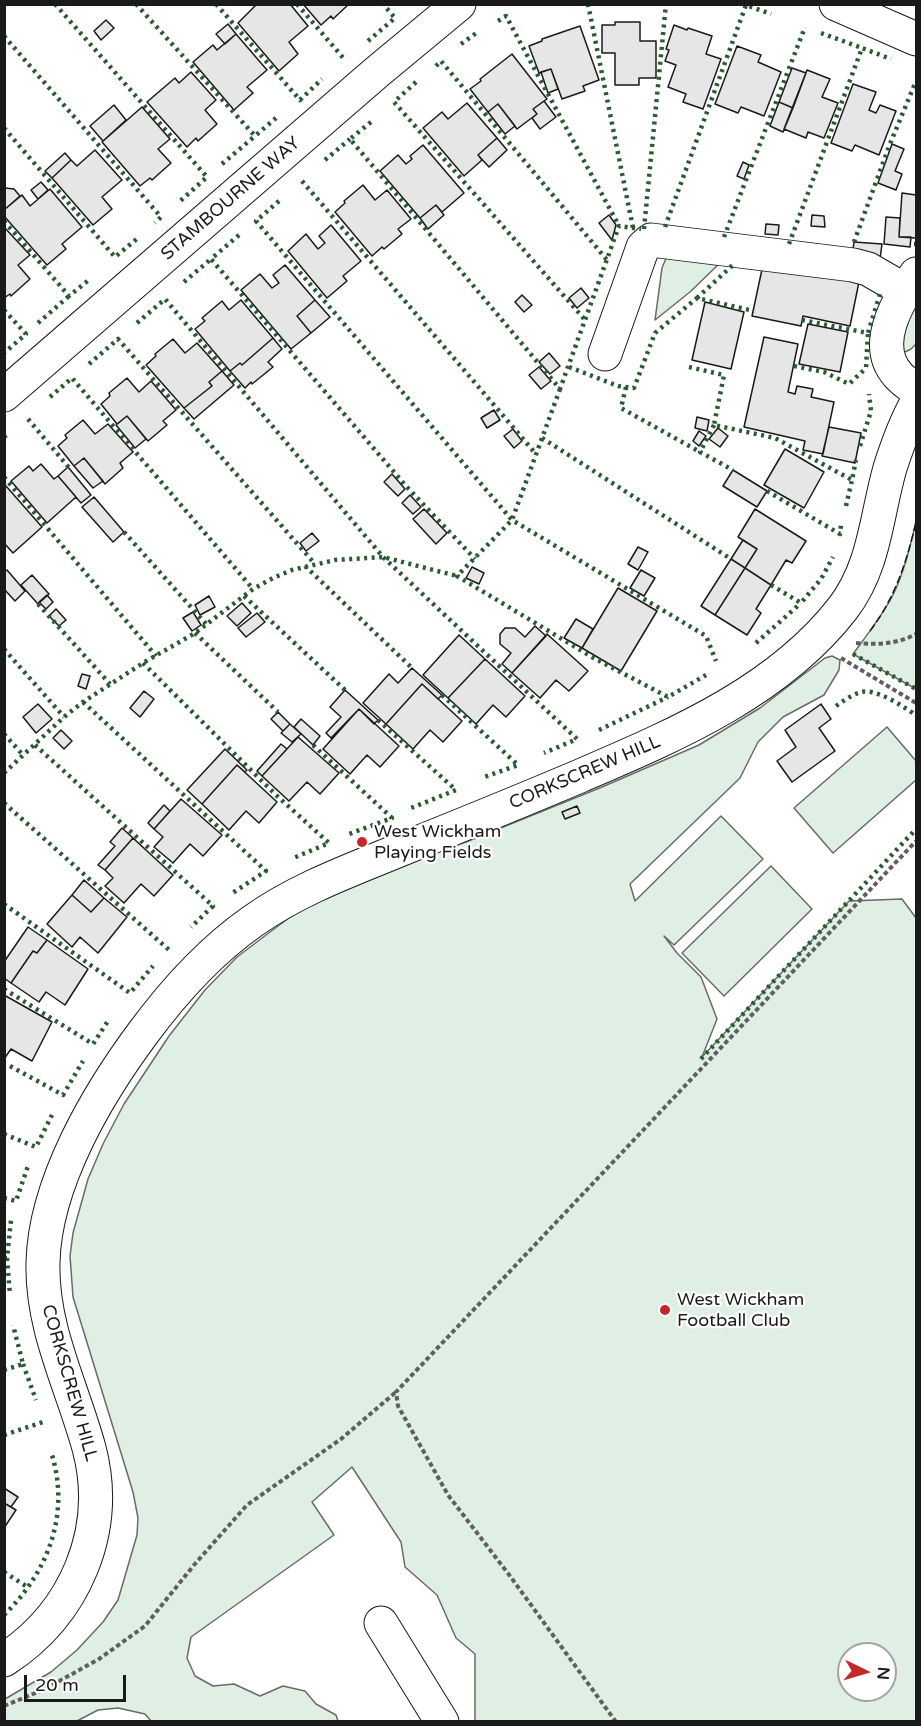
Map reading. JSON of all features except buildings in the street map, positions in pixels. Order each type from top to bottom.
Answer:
[{"type":"street","name":"STAMBOURNE WAY","points":[[4,395],[377,72],[459,4]]},
{"type":"street","points":[[836,4],[916,39]]},
{"type":"street","points":[[605,354],[643,247],[651,240],[853,266],[911,283],[896,308],[889,329],[887,352],[889,361],[898,375],[916,390]]},
{"type":"street","name":"CORKSCREW HILL","points":[[4,1660],[21,1650],[36,1636],[62,1605],[81,1572],[92,1539],[96,1501],[93,1468],[47,1313],[42,1266],[44,1242],[53,1201],[77,1142],[112,1078],[147,1027],[208,957],[244,927],[279,904],[317,885],[663,740],[722,709],[798,655],[844,606],[865,569],[876,536],[889,471],[916,404]]},
{"type":"street","points":[[381,1623],[442,1722]]},
{"type":"path","points":[[814,639],[886,644],[916,634]]},
{"type":"path","points":[[814,639],[851,665],[916,703]]},
{"type":"path","points":[[4,1706],[45,1689],[99,1659],[145,1626],[194,1564],[247,1505],[341,1439],[396,1392],[916,841]]},
{"type":"path","points":[[396,1392],[398,1406],[448,1495],[616,1722]]},
{"type":"green space","points":[[667,256],[723,260],[690,292],[655,320],[662,268]]},
{"type":"green space","points":[[916,306],[916,344],[901,354],[904,328]]},
{"type":"green space","points":[[916,522],[916,689],[853,654],[892,597],[903,569]]},
{"type":"green space","points":[[832,656],[840,660],[839,670],[824,695],[783,717],[758,742],[740,778],[630,884],[635,901],[721,816],[763,859],[674,945],[664,936],[701,977],[717,1019],[702,1057],[849,901],[902,899],[916,918],[916,1721],[475,1721],[475,1654],[456,1638],[437,1595],[405,1567],[401,1542],[352,1467],[312,1502],[334,1535],[191,1637],[187,1658],[195,1676],[213,1686],[234,1684],[260,1696],[283,1686],[305,1691],[316,1704],[336,1715],[338,1721],[151,1721],[145,1714],[118,1708],[98,1710],[77,1721],[5,1722],[5,1699],[51,1672],[77,1650],[103,1622],[118,1600],[137,1535],[138,1518],[133,1492],[73,1297],[70,1256],[73,1233],[88,1179],[103,1144],[124,1104],[169,1036],[205,990],[237,957],[297,912],[359,877],[466,842],[602,787],[699,745],[760,708],[825,658]]},
{"type":"green space","points":[[887,727],[916,761],[916,780],[833,853],[794,808]]},
{"type":"green space","points":[[771,866],[812,909],[724,996],[682,953]]},
{"type":"hedge","points":[[55,4],[207,177],[178,203]]},
{"type":"hedge","points":[[136,4],[255,136],[276,118]]},
{"type":"hedge","points":[[216,4],[300,100],[322,79]]},
{"type":"hedge","points":[[297,4],[345,60]]},
{"type":"hedge","points":[[368,41],[395,18],[383,4]]},
{"type":"hedge","points":[[588,4],[633,228]]},
{"type":"hedge","points":[[644,229],[666,4]]},
{"type":"hedge","points":[[665,227],[746,5],[771,14]]},
{"type":"hedge","points":[[498,21],[506,16],[619,226]]},
{"type":"hedge","points":[[724,237],[805,27]]},
{"type":"hedge","points":[[461,44],[479,31]]},
{"type":"hedge","points":[[821,33],[862,48]]},
{"type":"hedge","points":[[4,36],[161,217],[155,223]]},
{"type":"hedge","points":[[789,244],[862,48],[891,59]]},
{"type":"hedge","points":[[436,66],[441,61],[607,260]]},
{"type":"hedge","points":[[854,242],[916,81]]},
{"type":"hedge","points":[[416,82],[394,102],[586,321]]},
{"type":"hedge","points":[[371,122],[350,139],[560,389],[619,226],[641,229]]},
{"type":"hedge","points":[[4,128],[115,257],[138,238]]},
{"type":"hedge","points":[[222,164],[255,136]]},
{"type":"hedge","points":[[325,160],[350,139]]},
{"type":"hedge","points":[[302,181],[536,454]]},
{"type":"hedge","points":[[279,201],[256,221],[512,520],[706,636],[716,661]]},
{"type":"hedge","points":[[4,221],[69,296],[90,279]]},
{"type":"hedge","points":[[239,235],[211,259],[406,486],[475,559]]},
{"type":"hedge","points":[[184,282],[211,259]]},
{"type":"hedge","points":[[697,298],[735,263]]},
{"type":"hedge","points":[[802,320],[868,333],[880,294]]},
{"type":"hedge","points":[[38,323],[69,296]]},
{"type":"hedge","points":[[569,367],[618,386],[634,388],[655,333],[697,298],[754,311]]},
{"type":"hedge","points":[[137,323],[165,299],[383,557],[577,739],[544,753]]},
{"type":"hedge","points":[[4,310],[26,334],[4,353]]},
{"type":"hedge","points":[[794,366],[824,372],[849,384],[866,368],[868,333]]},
{"type":"hedge","points":[[89,364],[118,339],[315,564]]},
{"type":"hedge","points":[[689,367],[724,375],[714,425],[775,438],[852,480],[856,460]]},
{"type":"hedge","points":[[50,397],[72,378],[253,589]]},
{"type":"hedge","points":[[626,387],[621,408],[700,452]]},
{"type":"hedge","points":[[560,389],[512,520],[457,576],[592,657],[668,697],[706,675]]},
{"type":"hedge","points":[[860,446],[871,411],[869,394]]},
{"type":"hedge","points":[[28,419],[71,470]]},
{"type":"hedge","points":[[714,425],[700,452],[733,470]]},
{"type":"hedge","points":[[4,437],[8,434]]},
{"type":"hedge","points":[[542,438],[731,559]]},
{"type":"hedge","points":[[4,477],[156,656]]},
{"type":"hedge","points":[[846,506],[852,480]]},
{"type":"hedge","points":[[767,491],[840,534],[841,525]]},
{"type":"hedge","points":[[124,532],[207,625]]},
{"type":"hedge","points":[[4,773],[83,702],[195,633],[253,589],[273,578],[292,570],[335,560],[383,557],[457,576]]},
{"type":"hedge","points":[[771,585],[801,603],[821,579],[833,557]]},
{"type":"hedge","points":[[305,566],[412,668]]},
{"type":"hedge","points":[[244,596],[345,690]]},
{"type":"hedge","points":[[756,643],[801,603]]},
{"type":"hedge","points":[[38,604],[110,684]]},
{"type":"hedge","points":[[195,633],[278,712]]},
{"type":"hedge","points":[[4,649],[64,717]]},
{"type":"hedge","points":[[853,654],[916,689]]},
{"type":"hedge","points":[[143,663],[276,795],[329,843],[291,859]]},
{"type":"hedge","points":[[836,706],[858,693],[872,692],[888,698],[916,715]]},
{"type":"hedge","points":[[442,695],[518,765],[484,777]]},
{"type":"hedge","points":[[599,730],[668,697]]},
{"type":"hedge","points":[[83,702],[266,871],[231,894]]},
{"type":"hedge","points":[[378,720],[456,790],[411,808]]},
{"type":"hedge","points":[[4,734],[23,755]]},
{"type":"hedge","points":[[35,745],[213,906],[191,927]]},
{"type":"hedge","points":[[313,745],[392,818],[349,834]]},
{"type":"hedge","points":[[4,803],[169,950]]},
{"type":"hedge","points":[[701,1059],[916,829]]},
{"type":"hedge","points":[[4,904],[130,993],[153,966]]},
{"type":"hedge","points":[[4,989],[93,1044],[108,1021]]},
{"type":"hedge","points":[[10,1066],[63,1095],[83,1061]]},
{"type":"hedge","points":[[4,1134],[36,1147],[52,1115]]},
{"type":"hedge","points":[[4,1198],[16,1201],[29,1163]]},
{"type":"hedge","points":[[4,1258],[7,1258],[11,1220]]},
{"type":"hedge","points":[[7,1258],[10,1295]]},
{"type":"hedge","points":[[4,1370],[23,1364],[13,1325]]},
{"type":"hedge","points":[[23,1364],[36,1400]]},
{"type":"hedge","points":[[4,1435],[43,1422]]},
{"type":"hedge","points":[[4,1615],[33,1580],[51,1541],[58,1499],[57,1477],[52,1455]]},
{"type":"hedge","points":[[4,1572],[29,1588]]},
{"type":"fence","points":[[870,631],[899,579],[916,522]]},
{"type":"place","name":"West Wickham Playing Fields","points":[[362,842]]},
{"type":"place","name":"West Wickham Football Club","points":[[665,1310]]}]
